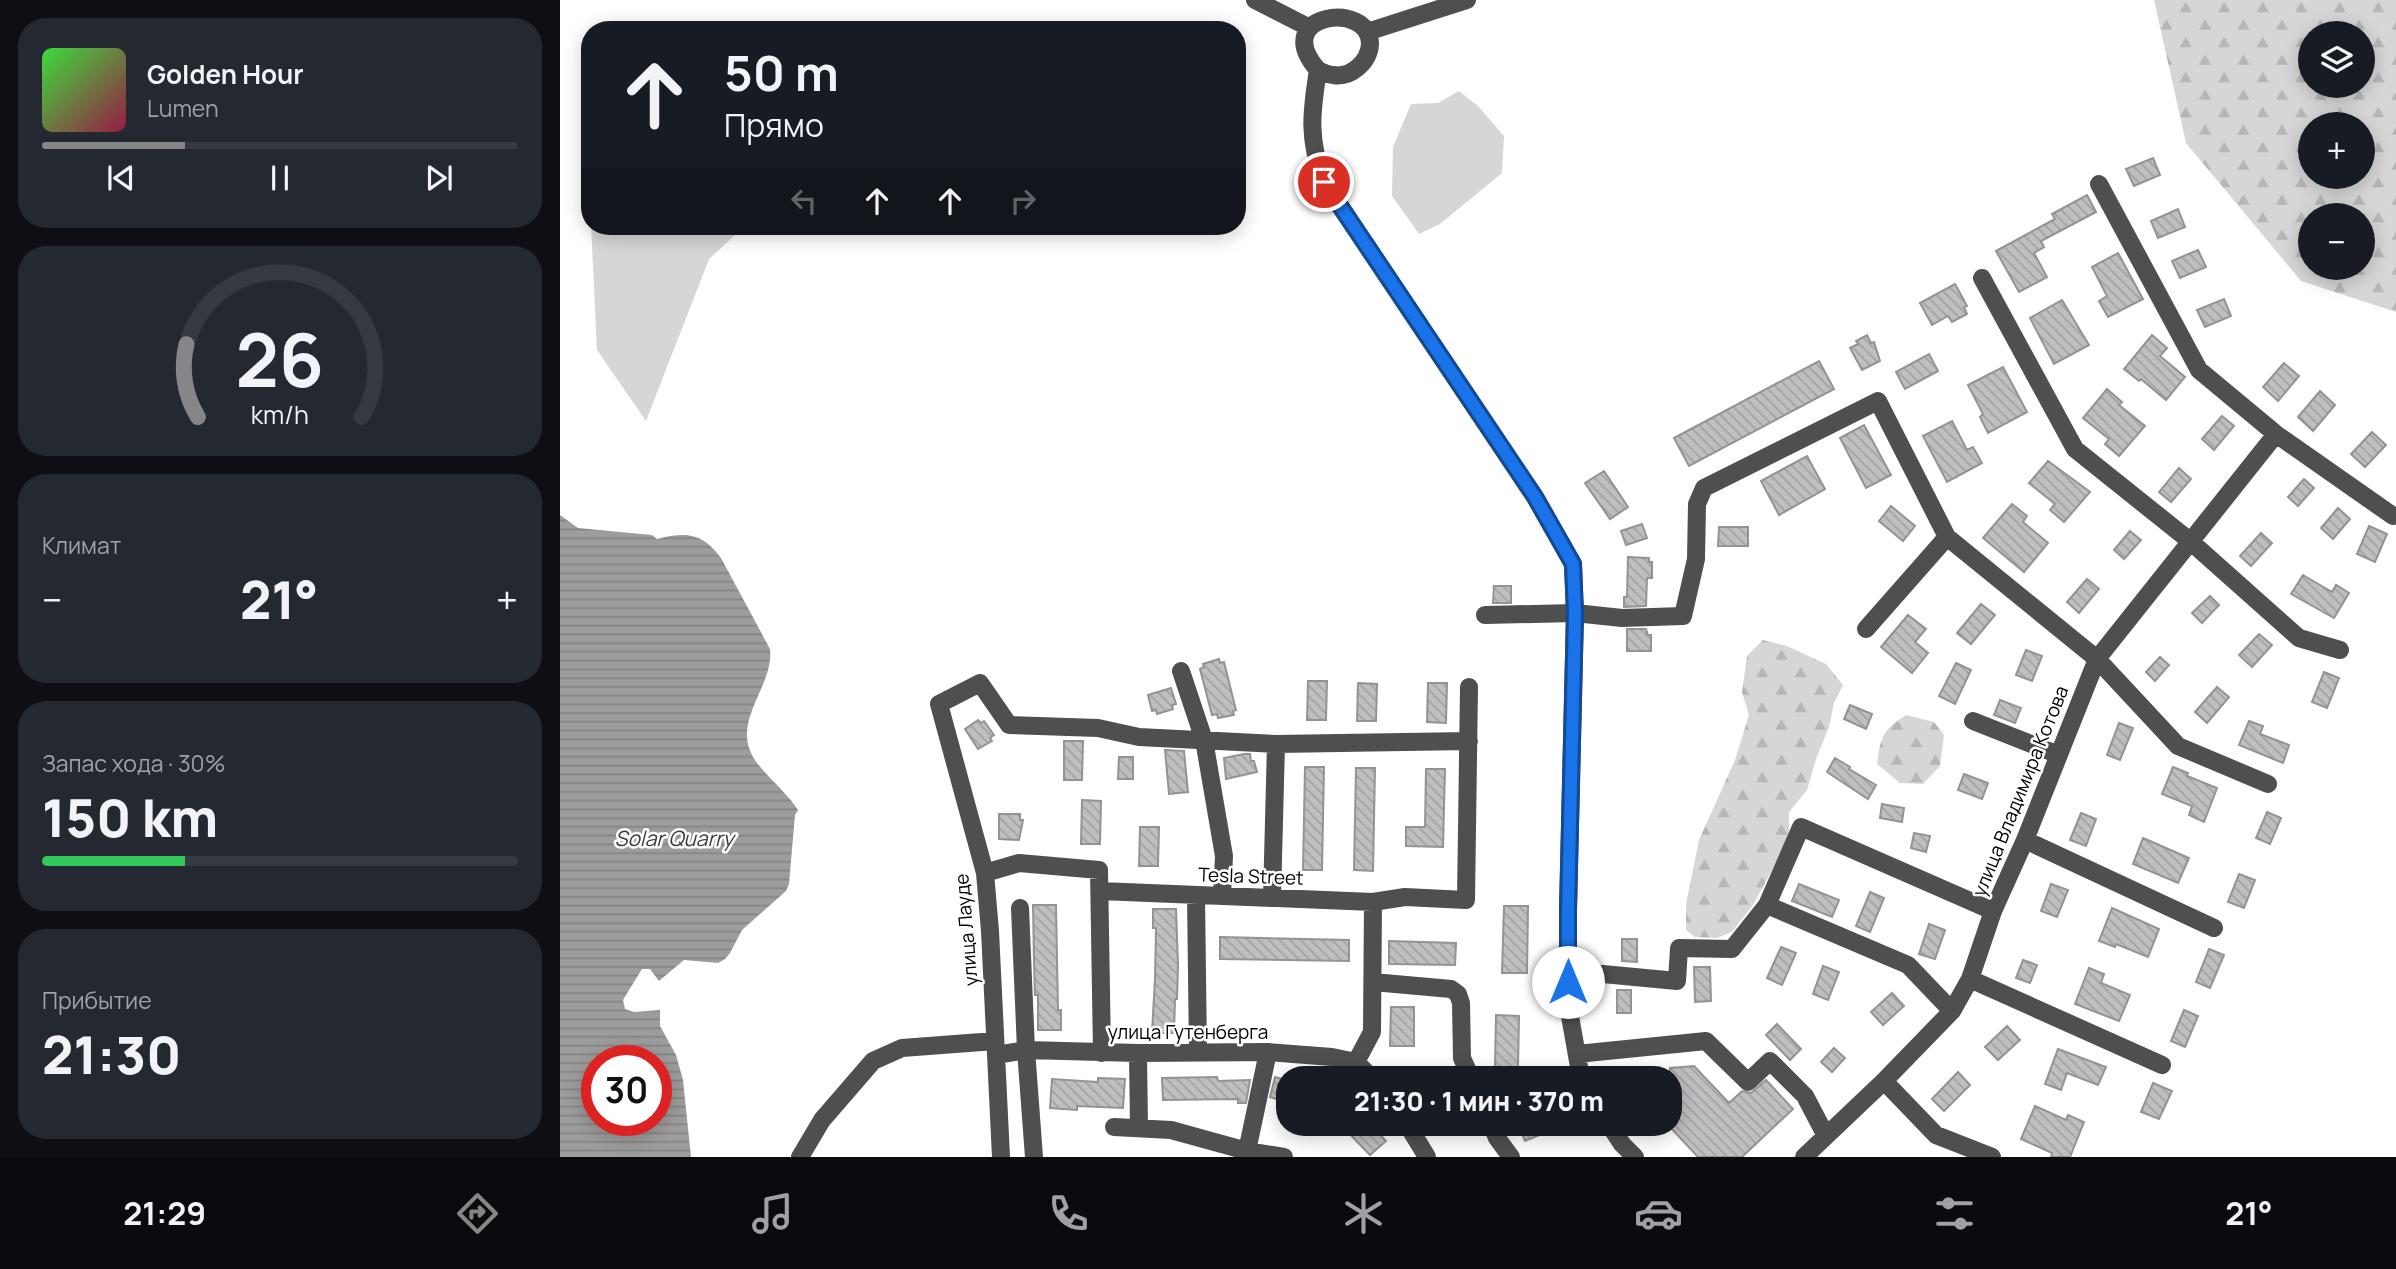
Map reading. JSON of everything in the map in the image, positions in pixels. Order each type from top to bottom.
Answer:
[{"type":"street","points":[[1255,0],[1308,27]]},
{"type":"street","points":[[1367,32],[1467,0]]},
{"type":"street","points":[[1337,10],[1354,15],[1366,27],[1367,32],[1370,44],[1365,61],[1351,72],[1334,76],[1318,70],[1307,58],[1304,42],[1308,27],[1320,14],[1337,10]]},
{"type":"street","points":[[1318,70],[1310,118],[1314,157],[1324,182],[1554,527],[1573,564],[1575,614],[1568,910],[1569,1005],[1579,1066]]},
{"type":"street","points":[[2099,184],[2199,370],[2276,434],[2393,516]]},
{"type":"street","points":[[1982,278],[2076,449],[2190,541],[2299,638],[2340,650]]},
{"type":"street","points":[[1485,615],[1575,614],[1622,618],[1683,616],[1696,559],[1697,504],[1704,488],[1878,401],[1947,537],[2097,659],[2178,746],[2268,784]]},
{"type":"street","name":"улица Владимира Котова","points":[[1804,1157],[1952,1011],[1970,979],[1993,911],[2025,840],[2097,659],[2276,434]]},
{"type":"street","points":[[1866,629],[1947,537]]},
{"type":"street","points":[[1181,671],[1203,740],[1224,856],[1222,896]]},
{"type":"street","name":"улица Лауде","points":[[1000,1157],[985,873],[939,704],[980,683],[1009,724],[1098,728],[1139,737],[1203,740]]},
{"type":"street","points":[[1203,740],[1276,744],[1469,741],[1469,687]]},
{"type":"street","points":[[1973,721],[2059,755]]},
{"type":"street","name":"Tesla Street","points":[[1100,891],[1373,902],[1405,897],[1466,900],[1469,741]]},
{"type":"street","points":[[1272,898],[1276,744]]},
{"type":"street","points":[[1603,974],[1677,981],[1679,948],[1732,949],[1767,905],[1801,827],[1993,911]]},
{"type":"street","points":[[2025,840],[2214,928]]},
{"type":"street","points":[[985,873],[1020,863],[1099,870],[1102,1053]]},
{"type":"street","points":[[1196,895],[1198,1053]]},
{"type":"street","points":[[1360,1066],[1356,1062],[1372,1032],[1373,902]]},
{"type":"street","points":[[1767,905],[1908,965],[1952,1011]]},
{"type":"street","points":[[1020,908],[1034,1157]]},
{"type":"street","points":[[1970,979],[2162,1065]]},
{"type":"street","points":[[1373,982],[1451,989],[1458,994],[1461,1003],[1462,1058],[1466,1066]]},
{"type":"street","points":[[1577,1054],[1706,1041],[1748,1082],[1770,1061],[1805,1096],[1826,1136]]},
{"type":"street","name":"улица Гутенберга","points":[[800,1157],[821,1120],[873,1061],[902,1048],[995,1048],[1102,1053],[1268,1052],[1332,1057],[1356,1062]]},
{"type":"street","points":[[1247,1151],[1268,1052]]},
{"type":"street","points":[[1138,1053],[1139,1128]]},
{"type":"street","points":[[1884,1081],[1936,1135],[1992,1157]]},
{"type":"street","points":[[1114,1127],[1171,1130],[1247,1151],[1284,1157]]},
{"type":"street","points":[[1414,1136],[1427,1157]]},
{"type":"street","points":[[1496,1136],[1511,1157]]},
{"type":"street","points":[[1617,1136],[1635,1157]]},
{"type":"green space","points":[[2154,0],[2396,0],[2396,312],[2300,280],[2375,280],[2375,203],[2298,203],[2298,277],[2186,143]]},
{"type":"green space","points":[[1459,91],[1478,106],[1504,136],[1502,173],[1440,224],[1419,234],[1392,196],[1393,147],[1411,104],[1438,103]]},
{"type":"green space","points":[[591,235],[735,235],[709,259],[646,421],[597,350]]},
{"type":"green space","points":[[1763,640],[1787,646],[1826,664],[1843,685],[1834,703],[1829,727],[1807,790],[1789,812],[1789,839],[1753,905],[1732,932],[1717,938],[1695,937],[1686,930],[1686,904],[1699,840],[1735,760],[1749,715],[1742,692],[1747,656]]},
{"type":"green space","points":[[1906,715],[1934,722],[1944,735],[1940,766],[1923,784],[1900,783],[1877,764],[1884,735]]},
{"type":"water","name":"Solar Quarry","points":[[560,515],[578,528],[652,535],[657,539],[685,535],[707,543],[721,558],[770,649],[770,663],[750,715],[747,741],[756,761],[798,810],[795,815],[789,884],[786,891],[742,930],[730,953],[718,963],[684,960],[659,981],[650,969],[642,969],[623,1000],[625,1009],[634,1012],[660,1010],[660,1026],[670,1045],[581,1045],[581,1136],[672,1136],[672,1048],[683,1080],[691,1157],[560,1157]]},
{"type":"building","points":[[2153,158],[2160,175],[2134,186],[2126,169]]},
{"type":"building","points":[[2087,195],[2096,212],[2041,241],[2044,247],[2034,253],[2047,277],[2019,292],[1996,251],[2055,219],[2052,214]]},
{"type":"building","points":[[2178,209],[2185,227],[2158,238],[2151,221]]},
{"type":"building","points":[[2198,250],[2206,267],[2180,278],[2172,261]]},
{"type":"building","points":[[2118,253],[2143,299],[2108,317],[2099,301],[2107,296],[2092,267]]},
{"type":"building","points":[[1955,284],[1967,306],[1964,307],[1967,314],[1952,322],[1948,316],[1932,325],[1920,303]]},
{"type":"building","points":[[2224,299],[2231,316],[2205,327],[2197,310]]},
{"type":"building","points":[[2062,300],[2089,345],[2054,364],[2030,318]]},
{"type":"building","points":[[1867,335],[1871,343],[1874,342],[1880,361],[1862,370],[1850,348]]},
{"type":"building","points":[[2152,335],[2167,348],[2160,356],[2185,377],[2166,400],[2124,369]]},
{"type":"building","points":[[1929,354],[1938,371],[1905,389],[1896,372]]},
{"type":"building","points":[[1819,361],[1834,389],[1689,466],[1674,438]]},
{"type":"building","points":[[2284,363],[2299,376],[2278,401],[2263,387]]},
{"type":"building","points":[[2003,367],[2027,412],[1988,433],[1980,417],[1983,414],[1968,385]]},
{"type":"building","points":[[2107,389],[2122,402],[2119,405],[2145,426],[2119,456],[2105,444],[2109,439],[2083,418]]},
{"type":"building","points":[[2320,391],[2335,405],[2313,431],[2298,417]]},
{"type":"building","points":[[2222,416],[2234,426],[2214,450],[2202,439]]},
{"type":"building","points":[[1952,421],[1967,450],[1973,447],[1982,463],[1947,482],[1923,436]]},
{"type":"building","points":[[1864,425],[1891,475],[1866,488],[1840,438]]},
{"type":"building","points":[[2372,432],[2386,445],[2365,467],[2351,454]]},
{"type":"building","points":[[1807,456],[1825,489],[1779,515],[1761,481]]},
{"type":"building","points":[[2048,461],[2090,492],[2064,522],[2050,510],[2055,504],[2029,483]]},
{"type":"building","points":[[2179,468],[2191,479],[2171,502],[2159,492]]},
{"type":"building","points":[[1604,471],[1628,507],[1610,519],[1585,483]]},
{"type":"building","points":[[2304,479],[2314,488],[2298,506],[2288,497]]},
{"type":"building","points":[[2012,504],[2027,516],[2023,522],[2048,543],[2024,572],[1983,538]]},
{"type":"building","points":[[1891,506],[1915,526],[1903,541],[1879,521]]},
{"type":"building","points":[[2338,508],[2350,519],[2333,539],[2321,528]]},
{"type":"building","points":[[1642,524],[1647,538],[1626,545],[1621,531]]},
{"type":"building","points":[[2369,526],[2387,534],[2375,562],[2357,554]]},
{"type":"building","points":[[1719,527],[1748,527],[1748,546],[1718,546]]},
{"type":"building","points":[[2130,531],[2141,540],[2124,559],[2114,550]]},
{"type":"building","points":[[2261,533],[2272,543],[2251,566],[2240,556]]},
{"type":"building","points":[[1628,557],[1649,558],[1649,562],[1652,562],[1652,578],[1647,578],[1646,606],[1624,607],[1624,597],[1627,597]]},
{"type":"building","points":[[2303,575],[2332,592],[2336,585],[2349,593],[2334,618],[2291,594]]},
{"type":"building","points":[[2087,579],[2099,589],[2079,613],[2067,602]]},
{"type":"building","points":[[1494,586],[1511,586],[1511,603],[1493,603]]},
{"type":"building","points":[[2210,596],[2219,605],[2202,623],[2192,613]]},
{"type":"building","points":[[1981,604],[1995,615],[1971,644],[1957,633]]},
{"type":"building","points":[[1908,615],[1926,629],[1915,642],[1928,653],[1912,673],[1881,647]]},
{"type":"building","points":[[1627,629],[1646,629],[1648,635],[1651,635],[1651,651],[1627,651]]},
{"type":"building","points":[[2259,634],[2272,645],[2252,667],[2239,655]]},
{"type":"building","points":[[2026,650],[2042,656],[2032,681],[2016,675]]},
{"type":"building","points":[[2160,657],[2169,665],[2155,681],[2146,672]]},
{"type":"building","points":[[1219,659],[1220,663],[1224,662],[1236,710],[1233,711],[1234,715],[1218,718],[1217,714],[1212,715],[1200,669],[1204,667],[1203,664]]},
{"type":"building","points":[[1956,663],[1971,670],[1955,704],[1939,696]]},
{"type":"building","points":[[2324,672],[2339,678],[2327,708],[2312,702]]},
{"type":"building","points":[[1308,681],[1327,681],[1326,720],[1307,720]]},
{"type":"building","points":[[1358,683],[1377,684],[1376,721],[1357,721]]},
{"type":"building","points":[[1428,683],[1447,683],[1446,723],[1427,722]]},
{"type":"building","points":[[2217,687],[2229,697],[2207,723],[2195,712]]},
{"type":"building","points":[[1171,688],[1176,704],[1172,705],[1173,709],[1157,714],[1156,710],[1152,711],[1148,695]]},
{"type":"building","points":[[2000,700],[2021,708],[2015,723],[1994,715]]},
{"type":"building","points":[[1850,705],[1872,714],[1866,729],[1844,719]]},
{"type":"building","points":[[978,720],[981,723],[984,721],[994,735],[990,738],[992,741],[978,749],[965,729]]},
{"type":"building","points":[[2249,721],[2263,726],[2260,734],[2289,745],[2283,763],[2239,745]]},
{"type":"building","points":[[2119,723],[2133,728],[2120,760],[2107,755]]},
{"type":"building","points":[[1064,741],[1083,741],[1082,780],[1064,780]]},
{"type":"building","points":[[1165,750],[1184,751],[1188,792],[1169,794]]},
{"type":"building","points":[[1250,754],[1257,772],[1226,779],[1224,758]]},
{"type":"building","points":[[1119,757],[1133,757],[1133,779],[1118,779]]},
{"type":"building","points":[[1835,758],[1876,785],[1868,799],[1827,772]]},
{"type":"building","points":[[1305,767],[1324,767],[1322,870],[1303,870]]},
{"type":"building","points":[[2173,767],[2217,788],[2204,822],[2189,815],[2192,806],[2162,794]]},
{"type":"building","points":[[1356,768],[1375,768],[1373,871],[1354,870]]},
{"type":"building","points":[[1426,769],[1445,769],[1443,847],[1406,846],[1406,827],[1425,827]]},
{"type":"building","points":[[1964,774],[1988,783],[1982,799],[1958,790]]},
{"type":"building","points":[[1082,800],[1101,801],[1100,844],[1081,844]]},
{"type":"building","points":[[1882,804],[1904,808],[1902,822],[1880,818]]},
{"type":"building","points":[[2267,812],[2281,818],[2270,844],[2256,838]]},
{"type":"building","points":[[2081,813],[2096,819],[2086,846],[2070,840]]},
{"type":"building","points":[[999,814],[1020,814],[1020,820],[1023,820],[1019,840],[999,839]]},
{"type":"building","points":[[1140,827],[1159,827],[1158,866],[1139,866]]},
{"type":"building","points":[[1914,833],[1930,836],[1926,852],[1911,848]]},
{"type":"building","points":[[2143,838],[2189,858],[2178,883],[2133,864]]},
{"type":"building","points":[[2239,874],[2255,880],[2244,908],[2228,902]]},
{"type":"building","points":[[1799,884],[1839,900],[1832,917],[1792,901]]},
{"type":"building","points":[[2051,884],[2068,890],[2057,917],[2041,911]]},
{"type":"building","points":[[1870,892],[1884,898],[1870,932],[1856,926]]},
{"type":"building","points":[[1033,905],[1056,905],[1058,1010],[1061,1010],[1061,1030],[1038,1030]]},
{"type":"building","points":[[1504,906],[1528,906],[1527,973],[1502,973]]},
{"type":"building","points":[[2112,908],[2159,929],[2148,957],[2116,944],[2115,947],[2099,941]]},
{"type":"building","points":[[1153,909],[1176,909],[1178,965],[1174,1033],[1152,1033],[1156,928],[1153,928]]},
{"type":"building","points":[[1929,924],[1945,930],[1935,959],[1919,954]]},
{"type":"building","points":[[1220,937],[1349,940],[1349,961],[1220,959]]},
{"type":"building","points":[[1622,939],[1637,939],[1637,962],[1622,961]]},
{"type":"building","points":[[1389,941],[1456,943],[1455,965],[1389,964]]},
{"type":"building","points":[[1781,947],[1796,953],[1782,985],[1767,978]]},
{"type":"building","points":[[2209,949],[2224,955],[2210,988],[2196,982]]},
{"type":"building","points":[[2023,960],[2037,965],[2030,983],[2016,978]]},
{"type":"building","points":[[1823,966],[1839,972],[1828,1000],[1813,994]]},
{"type":"building","points":[[1694,967],[1710,967],[1711,1001],[1695,1002]]},
{"type":"building","points":[[2089,968],[2104,974],[2101,983],[2130,995],[2119,1021],[2075,1004]]},
{"type":"building","points":[[1617,990],[1631,990],[1631,1013],[1617,1013]]},
{"type":"building","points":[[1892,993],[1904,1006],[1883,1025],[1871,1012]]},
{"type":"building","points":[[1391,1007],[1414,1007],[1414,1046],[1390,1046]]},
{"type":"building","points":[[2184,1010],[2198,1016],[2185,1047],[2171,1041]]},
{"type":"building","points":[[1496,1015],[1519,1016],[1518,1066],[1495,1066]]},
{"type":"building","points":[[1777,1024],[1801,1049],[1790,1060],[1766,1035]]},
{"type":"building","points":[[2007,1026],[2020,1040],[1998,1060],[1985,1047]]},
{"type":"building","points":[[1834,1048],[1845,1058],[1832,1072],[1821,1062]]},
{"type":"building","points":[[2058,1049],[2106,1067],[2098,1085],[2067,1073],[2061,1090],[2045,1084]]},
{"type":"building","points":[[1694,1066],[1729,1103],[1742,1091],[1751,1093],[1766,1080],[1793,1109],[1742,1157],[1698,1157],[1678,1136],[1682,1136],[1682,1067]]},
{"type":"building","points":[[1958,1072],[1970,1085],[1944,1111],[1932,1099]]},
{"type":"building","points":[[1217,1077],[1218,1081],[1250,1080],[1246,1103],[1238,1103],[1238,1099],[1163,1100],[1162,1078]]},
{"type":"building","points":[[1275,1077],[1276,1099],[1270,1097]]},
{"type":"building","points":[[1098,1078],[1125,1079],[1123,1108],[1050,1108],[1052,1079],[1098,1082]]},
{"type":"building","points":[[2153,1083],[2172,1091],[2159,1119],[2141,1112]]},
{"type":"building","points":[[2035,1106],[2066,1120],[2068,1115],[2084,1122],[2070,1157],[2051,1157],[2052,1153],[2021,1139]]},
{"type":"building","points":[[1352,1136],[1381,1136],[1386,1141],[1370,1155]]},
{"type":"building","points":[[1523,1136],[1537,1136],[1525,1141]]},
{"type":"route","points":[[1324,182],[1535,497],[1573,564],[1575,614],[1568,982]]}]
